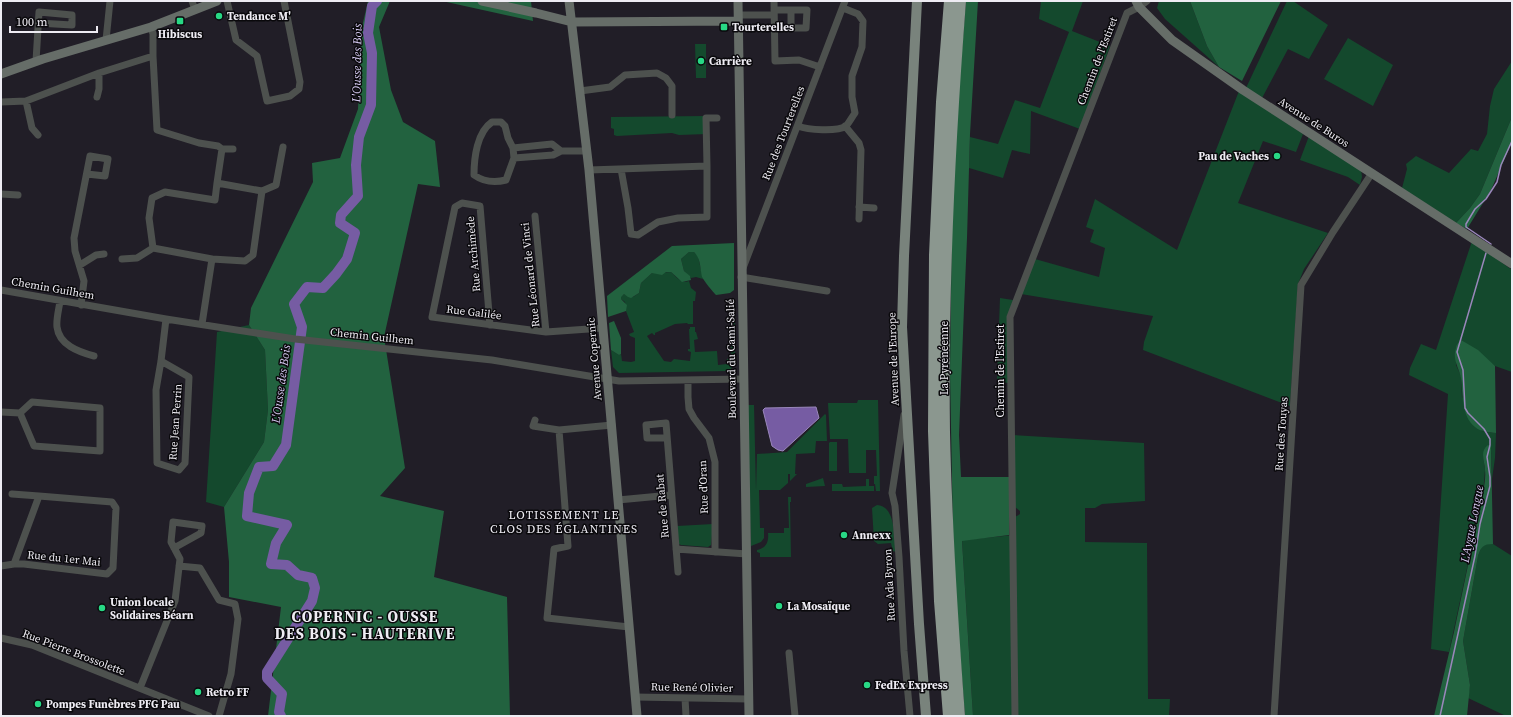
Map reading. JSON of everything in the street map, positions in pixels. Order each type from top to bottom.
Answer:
[{"type":"highway","name":"La Pyrénéenne","points":[[949,716],[940,601],[934,415],[935,255],[942,102],[950,1]]},
{"type":"highway","name":"La Pyrénéenne","points":[[959,716],[950,601],[944,432],[945,254],[952,102],[960,1]]},
{"type":"main road","name":"Avenue de l'Europe","points":[[917,1],[903,281],[903,341],[926,716]]},
{"type":"street","points":[[106,40],[110,1]]},
{"type":"street","points":[[1,74],[36,61],[151,27],[194,5],[217,1]]},
{"type":"street","points":[[227,1],[236,40],[257,56],[267,101],[295,94],[299,90],[300,82],[284,1]]},
{"type":"street","points":[[482,1],[536,12],[572,22],[738,18],[791,10]]},
{"type":"street","name":"Avenue Copernic","points":[[569,1],[590,170],[637,716]]},
{"type":"street","name":"Boulevard du Cami-Salié","points":[[738,1],[741,275],[749,716]]},
{"type":"street","points":[[774,1],[775,61],[799,60],[820,67]]},
{"type":"street","name":"Rue des Tourterelles","points":[[741,275],[845,1]]},
{"type":"street","name":"Avenue de Buros","points":[[1141,3],[1172,40],[1243,90],[1512,264]]},
{"type":"street","name":"Chemin de l'Estiret","points":[[1015,716],[1010,317],[1127,13],[1141,3]]},
{"type":"street","points":[[798,126],[822,130],[838,129],[846,126],[854,113],[852,76],[862,47],[863,22],[858,14],[843,8]]},
{"type":"street","points":[[36,61],[38,23],[39,12],[72,15],[72,25],[38,23]]},
{"type":"street","points":[[151,27],[153,34],[157,130],[199,143],[218,146],[222,149],[233,148]]},
{"type":"street","points":[[1,102],[26,101],[99,73],[153,56]]},
{"type":"street","points":[[97,97],[99,89],[99,73]]},
{"type":"street","points":[[580,91],[610,87],[625,75],[657,73],[666,78],[672,86],[672,115]]},
{"type":"street","points":[[26,101],[32,128],[38,135]]},
{"type":"street","points":[[621,169],[631,234],[638,235],[658,222],[678,218],[707,217],[706,118],[717,118]]},
{"type":"street","points":[[492,122],[501,122],[505,126],[508,138],[513,148],[514,158],[506,180],[498,182],[481,180],[474,175],[474,166],[482,131],[486,126],[492,122]]},
{"type":"street","points":[[846,126],[859,143],[861,150],[859,219]]},
{"type":"street","points":[[513,148],[552,144],[561,151]]},
{"type":"street","points":[[217,183],[262,191],[276,185],[283,147]]},
{"type":"street","points":[[153,248],[149,218],[152,198],[165,192],[215,200],[222,149]]},
{"type":"street","points":[[514,158],[553,155],[561,151],[587,151]]},
{"type":"street","points":[[590,170],[707,166]]},
{"type":"street","name":"Rue des Touyas","points":[[1274,716],[1302,285],[1333,232],[1372,173]]},
{"type":"street","points":[[81,304],[84,281],[75,251],[74,238],[87,174]]},
{"type":"street","points":[[122,259],[137,258],[153,248],[212,259],[245,262],[253,256],[262,191]]},
{"type":"street","points":[[1,194],[18,195]]},
{"type":"street","name":"Rue Galilée","points":[[480,206],[462,203],[455,207],[432,317],[546,332],[603,328]]},
{"type":"street","name":"Rue Archimède","points":[[480,206],[490,325]]},
{"type":"street","points":[[859,207],[874,208]]},
{"type":"street","name":"Rue Léonard de Vinci","points":[[535,216],[546,332]]},
{"type":"street","points":[[80,265],[96,255],[104,254]]},
{"type":"street","points":[[202,324],[212,259]]},
{"type":"street","points":[[741,275],[827,292]]},
{"type":"street","name":"Chemin Guilhem","points":[[1,290],[166,319],[295,339],[492,360],[619,381],[744,379]]},
{"type":"street","points":[[60,301],[57,327],[63,341],[78,352],[94,356]]},
{"type":"street","name":"Rue Jean Perrin","points":[[161,361],[189,377],[185,464],[179,470],[157,463],[156,390],[166,319]]},
{"type":"street","name":"Rue d'Oran","points":[[688,380],[689,409],[709,438],[715,462],[715,552]]},
{"type":"street","points":[[1,412],[20,413],[32,402],[100,408],[100,451],[34,446],[20,413]]},
{"type":"street","name":"Rue Ada Byron","points":[[906,405],[892,493],[895,506],[904,651],[910,716]]},
{"type":"street","points":[[534,420],[533,426],[560,430],[612,425]]},
{"type":"street","points":[[560,430],[568,546],[554,549],[548,618],[629,627]]},
{"type":"street","name":"Rue de Rabat","points":[[667,438],[678,572]]},
{"type":"street","name":"Rue du 1er Mai","points":[[1,566],[14,564],[106,574],[113,568],[116,508],[112,502],[12,494]]},
{"type":"street","points":[[618,500],[672,495]]},
{"type":"street","name":"Rue du 1er Mai","points":[[14,564],[39,496]]},
{"type":"street","points":[[140,688],[175,601],[180,559],[174,548],[171,542],[173,522],[202,526],[201,533],[174,548]]},
{"type":"street","points":[[676,549],[747,554]]},
{"type":"street","points":[[179,566],[200,568],[219,600],[235,604],[238,619],[231,674],[219,716]]},
{"type":"street","name":"Rue Pierre Brossolette","points":[[1,638],[32,645],[209,716]]},
{"type":"street","points":[[789,654],[795,716]]},
{"type":"street","name":"Rue René Olivier","points":[[635,697],[748,699]]},
{"type":"street","points":[[684,698],[686,716]]},
{"type":"green space","points":[[368,1],[390,1],[379,27],[391,90],[403,122],[435,141],[440,187],[418,184],[384,337],[405,468],[380,496],[444,511],[434,577],[507,597],[510,716],[268,716],[281,607],[229,597],[229,562],[224,507],[264,442],[268,410],[265,350],[249,325],[251,308],[313,182],[312,163],[340,158],[358,109],[362,27]]},
{"type":"green space","points":[[442,1],[531,1],[533,21]]},
{"type":"green space","points":[[966,1],[978,1],[970,134],[959,435],[961,477],[1009,477],[1009,535],[962,541],[973,716],[965,716],[957,616],[953,535],[950,373],[952,216],[957,110]]},
{"type":"green space","points":[[1041,1],[1083,1],[1072,31],[1110,46],[1080,129],[1031,111],[1030,154],[1012,150],[1003,178],[969,168],[970,137],[998,144],[1015,100],[1040,108],[1069,32],[1039,19]]},
{"type":"green space","points":[[1159,1],[1190,1],[1207,46],[1219,67],[1165,19],[1157,8]]},
{"type":"green space","points":[[1190,1],[1281,1],[1242,81],[1219,67],[1207,46]]},
{"type":"green space","points":[[1287,1],[1293,1],[1328,25],[1309,59],[1288,49],[1262,98],[1246,88]]},
{"type":"green space","points":[[1348,38],[1393,65],[1373,106],[1324,79]]},
{"type":"green space","name":"Carrière","points":[[695,44],[706,44],[706,78],[696,78]]},
{"type":"green space","points":[[1512,61],[1512,117],[1480,194],[1470,208],[1456,223],[1402,188],[1407,169],[1406,164],[1416,156],[1449,173],[1471,149],[1478,151],[1487,134],[1490,106],[1494,89]]},
{"type":"green space","points":[[1239,91],[1303,134],[1296,152],[1263,141],[1238,203],[1328,233],[1304,269],[1298,284],[1290,406],[1143,350],[1144,342],[1153,316],[1021,294],[1035,259],[1099,277],[1105,248],[1090,242],[1094,230],[1086,227],[1095,199],[1177,250]]},
{"type":"green space","points":[[706,116],[707,134],[679,135],[672,133],[617,136],[614,135],[614,129],[611,128],[611,117]]},
{"type":"green space","points":[[1512,117],[1512,142],[1491,190],[1467,229],[1456,223],[1470,208],[1480,194]]},
{"type":"green space","points":[[1309,136],[1361,169],[1362,177],[1360,185],[1348,177],[1300,160]]},
{"type":"green space","points":[[1472,241],[1512,270],[1512,372],[1495,366],[1461,340],[1456,365],[1461,376],[1462,397],[1482,431],[1496,433],[1492,479],[1491,446],[1483,455],[1485,470],[1483,494],[1449,652],[1431,649],[1448,394],[1409,375],[1410,368],[1421,344],[1436,350]]},
{"type":"green space","points":[[734,243],[734,290],[730,293],[716,295],[702,277],[699,261],[696,255],[694,252],[689,252],[681,259],[684,271],[690,276],[691,280],[682,282],[671,272],[666,272],[662,275],[652,273],[641,283],[639,293],[631,298],[624,294],[621,297],[627,305],[626,311],[608,317],[607,296],[672,246]]},
{"type":"green space","points":[[689,252],[694,252],[698,256],[703,279],[696,277],[691,278],[684,271],[681,259]]},
{"type":"green space","points":[[671,272],[684,282],[689,281],[691,288],[696,292],[695,301],[693,301],[693,324],[675,324],[655,333],[655,335],[652,333],[647,336],[664,361],[671,362],[674,359],[690,361],[691,352],[688,351],[688,349],[690,349],[689,329],[690,327],[695,327],[695,332],[698,339],[694,340],[695,352],[717,351],[718,365],[727,364],[727,359],[731,358],[731,307],[735,307],[735,364],[729,371],[619,373],[613,367],[611,350],[619,355],[621,354],[622,361],[635,361],[635,338],[629,334],[634,332],[626,311],[625,302],[620,297],[624,294],[633,297],[639,293],[641,283],[652,273]]},
{"type":"green space","points":[[1000,298],[1013,300],[1009,383],[997,382]]},
{"type":"green space","points":[[614,321],[621,338],[621,354],[619,355],[611,350],[609,323]]},
{"type":"green space","points":[[249,325],[265,350],[268,410],[264,442],[224,507],[206,502],[217,332]]},
{"type":"green space","points":[[1461,340],[1478,350],[1495,366],[1496,433],[1485,432],[1477,429],[1467,417],[1461,378],[1455,356],[1456,346]]},
{"type":"green space","points":[[858,400],[878,400],[880,491],[876,491],[874,484],[874,476],[877,476],[876,450],[866,450],[866,473],[849,473],[848,439],[830,439],[828,403],[857,403]]},
{"type":"green space","points":[[746,405],[754,405],[756,490],[757,454],[787,452],[825,414],[827,441],[816,441],[815,453],[796,454],[795,474],[797,474],[790,481],[790,474],[788,474],[788,483],[780,490],[759,490],[760,528],[764,528],[764,538],[761,542],[751,546]]},
{"type":"green space","points":[[1012,435],[1144,443],[1145,501],[1102,504],[1095,508],[1085,508],[1085,542],[1147,543],[1148,699],[1170,699],[1169,716],[973,716],[962,540],[1015,535],[1015,517],[1020,514],[1020,511],[1015,507]]},
{"type":"green space","points":[[830,442],[837,442],[837,471],[829,471]]},
{"type":"green space","points":[[1488,445],[1491,446],[1493,544],[1483,547],[1478,556],[1463,641],[1470,685],[1467,716],[1434,716],[1454,632],[1483,494],[1485,467],[1483,454]]},
{"type":"green space","points":[[823,478],[825,486],[806,487],[806,484]]},
{"type":"green space","points":[[866,479],[869,479],[869,486],[874,486],[874,491],[832,491],[832,484],[842,484],[843,487],[866,486]]},
{"type":"green space","points":[[788,497],[791,497],[791,557],[760,557],[760,553],[757,552],[757,550],[763,548],[766,544],[768,533],[784,533],[784,528],[789,528]]},
{"type":"green space","points":[[877,505],[888,511],[891,517],[896,552],[893,551],[891,543],[878,544],[874,541],[872,508]]},
{"type":"green space","points":[[713,524],[711,545],[708,547],[679,544],[677,526]]},
{"type":"green space","points":[[1485,544],[1493,544],[1512,556],[1512,716],[1506,716],[1468,698],[1470,685],[1463,641],[1478,556],[1481,548]]},
{"type":"shaded area","points":[[816,407],[819,418],[783,451],[772,446],[763,410],[765,408]]},
{"type":"waterway","name":"L'Ousse des Bois","points":[[281,716],[279,712],[282,694],[267,678],[267,672],[312,601],[315,588],[312,578],[298,575],[287,565],[271,564],[276,543],[287,525],[247,516],[249,493],[259,467],[273,466],[286,445],[302,327],[294,304],[307,287],[323,288],[336,274],[347,259],[355,233],[340,223],[341,215],[358,196],[356,165],[359,137],[371,105],[372,53],[368,33],[372,6],[377,1]]},
{"type":"waterway","name":"L'Aygue Longue","points":[[1491,244],[1466,227],[1466,224],[1475,209],[1486,199],[1497,182],[1501,165],[1512,141]]},
{"type":"waterway","name":"L'Aygue Longue","points":[[1440,716],[1475,556],[1480,524],[1490,486],[1487,457],[1490,439],[1484,429],[1465,408],[1463,370],[1457,352],[1486,253]]},
{"type":"place","name":"Tendance M'","points":[[219,16]]},
{"type":"place","name":"Hibiscus","points":[[180,21]]},
{"type":"place","name":"Tourterelles","points":[[724,27]]},
{"type":"place","name":"Carrière","points":[[701,61]]},
{"type":"place","name":"Pau de Vaches","points":[[1277,156]]},
{"type":"place","name":"Annexx","points":[[844,535]]},
{"type":"place","name":"La Mosaïque","points":[[779,606]]},
{"type":"place","name":"Union locale Solidaires Béarn","points":[[102,608]]},
{"type":"place","name":"FedEx Express","points":[[867,685]]},
{"type":"place","name":"Retro FF","points":[[198,692]]},
{"type":"place","name":"Pompes Funèbres PFG Pau","points":[[38,704]]},
{"type":"district","name":"LOTISSEMENT LE CLOS DES ÉGLANTINES","points":[[564,522]]},
{"type":"district","name":"COPERNIC - OUSSE DES BOIS - HAUTERIVE","points":[[365,626]]}]
